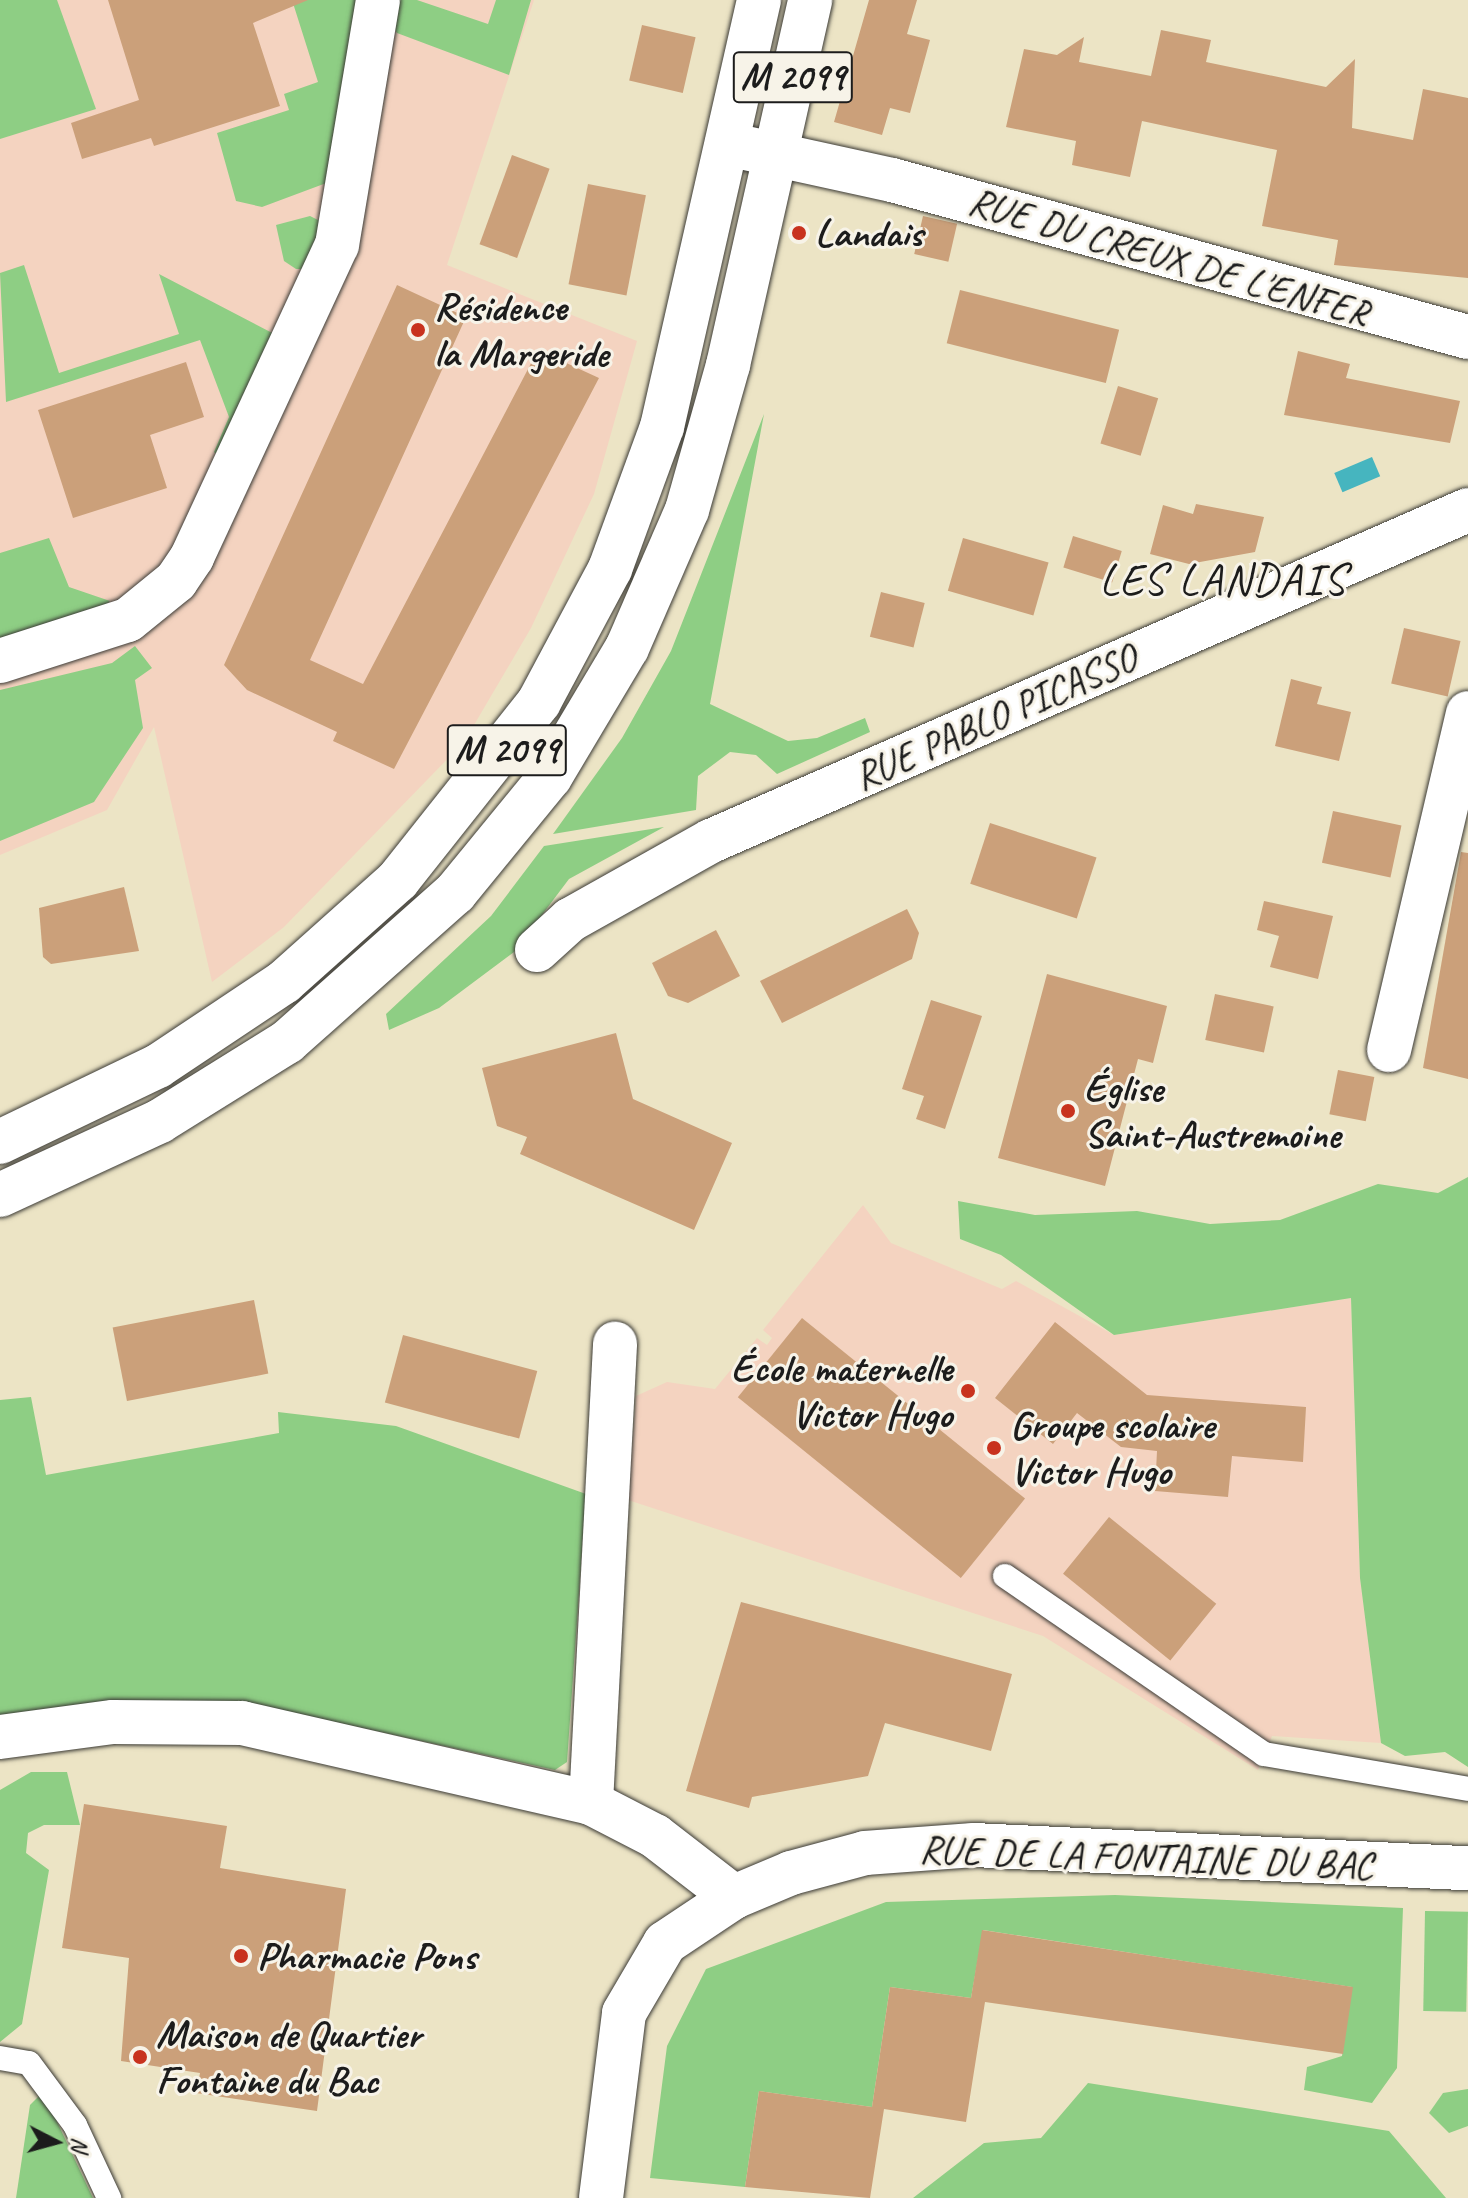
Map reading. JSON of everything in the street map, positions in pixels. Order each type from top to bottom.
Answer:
[{"type":"street","points":[[0,661],[128,620],[176,581],[192,557],[337,245],[378,0]]},
{"type":"street","name":"M 2099","points":[[0,1142],[158,1066],[284,982],[398,880],[496,765],[577,637],[639,499],[727,144],[759,0]]},
{"type":"street","name":"M 2099","points":[[0,1195],[160,1121],[287,1042],[445,903],[550,777],[627,648],[687,510],[776,155],[810,0]]},
{"type":"street","name":"RUE DU CREUX DE L'ENFER","points":[[727,144],[1468,337]]},
{"type":"street","name":"RUE PABLO PICASSO","points":[[537,950],[570,920],[711,841],[1468,510]]},
{"type":"street","points":[[1389,1050],[1468,713]]},
{"type":"street","points":[[591,1803],[615,1344]]},
{"type":"street","points":[[0,1737],[113,1722],[242,1723],[591,1803],[655,1836],[734,1897]]},
{"type":"street","name":"RUE DE LA FONTAINE DU BAC","points":[[601,2198],[624,2013],[665,1943],[734,1897],[865,1853],[974,1845],[1468,1868]]},
{"type":"lane","points":[[1005,1576],[1264,1754],[1468,1789]]},
{"type":"lane","points":[[0,2058],[29,2063],[75,2125],[109,2198]]},
{"type":"shaded area","points":[[0,0],[534,0],[447,265],[637,341],[594,494],[531,628],[464,742],[284,927],[212,982],[154,727],[107,810],[0,855]]},
{"type":"shaded area","name":"Groupe scolaire Victor Hugo","points":[[863,1205],[891,1243],[1002,1289],[1016,1281],[1114,1335],[1351,1298],[1360,1578],[1381,1743],[1272,1736],[1258,1770],[1043,1636],[628,1500],[636,1396],[667,1382],[715,1389],[757,1338],[767,1345],[772,1338],[763,1330]]},
{"type":"green space","points":[[0,0],[57,0],[96,109],[0,139]]},
{"type":"green space","points":[[292,0],[356,0],[329,182],[262,207],[236,201],[217,133],[289,110],[284,94],[318,82]]},
{"type":"green space","points":[[393,0],[417,0],[488,24],[496,0],[531,0],[509,75],[397,33],[390,23]]},
{"type":"green space","points":[[310,216],[322,222],[304,269],[296,269],[284,261],[276,225]]},
{"type":"green space","points":[[24,265],[59,373],[179,334],[159,274],[278,336],[220,457],[214,452],[229,417],[200,340],[6,402],[0,273]]},
{"type":"green space","points":[[764,414],[710,704],[788,741],[817,738],[865,718],[870,732],[777,774],[756,755],[730,752],[698,776],[696,810],[553,834],[622,738],[671,651]]},
{"type":"green space","points":[[49,538],[69,587],[110,601],[95,616],[0,642],[0,553]]},
{"type":"green space","points":[[135,646],[152,668],[135,680],[143,728],[94,802],[0,841],[0,690],[112,663]]},
{"type":"green space","points":[[664,827],[569,879],[514,952],[439,1008],[389,1030],[386,1014],[491,916],[544,846]]},
{"type":"green space","points":[[1468,1177],[1468,1767],[1445,1752],[1405,1756],[1381,1743],[1360,1578],[1351,1298],[1114,1335],[1001,1255],[960,1239],[958,1201],[1035,1215],[1137,1211],[1210,1224],[1280,1220],[1378,1184],[1438,1193]]},
{"type":"green space","points":[[31,1397],[46,1475],[279,1433],[278,1412],[396,1426],[586,1494],[567,1762],[555,1770],[302,1715],[0,1717],[0,1400]]},
{"type":"green space","points":[[31,1772],[67,1772],[80,1825],[44,1825],[28,1833],[26,1853],[49,1870],[22,2024],[0,2042],[0,1790]]},
{"type":"green space","points":[[1115,1895],[1403,1908],[1397,2068],[1372,2103],[1304,2090],[1307,2067],[1342,2056],[1352,1987],[983,1930],[971,1998],[890,1987],[872,2107],[759,2091],[745,2187],[650,2178],[667,2046],[706,1969],[886,1902]]},
{"type":"green space","points":[[1425,1911],[1468,1912],[1466,2012],[1423,2011]]},
{"type":"green space","points":[[1088,2083],[1389,2131],[1446,2198],[913,2198],[984,2143],[1041,2138]]},
{"type":"green space","points":[[1468,2089],[1468,2126],[1449,2133],[1429,2113],[1443,2093]]},
{"type":"green space","points":[[43,2092],[93,2198],[16,2198],[30,2105]]},
{"type":"water","points":[[1372,457],[1380,476],[1342,492],[1334,473]]},
{"type":"building","points":[[108,0],[308,0],[253,23],[280,106],[154,146],[151,138],[82,159],[71,123],[139,100]]},
{"type":"building","points":[[869,0],[917,0],[907,34],[930,40],[910,113],[890,108],[882,135],[834,122]]},
{"type":"building","points":[[642,25],[696,37],[683,93],[629,81]]},
{"type":"building","points":[[1161,30],[1211,40],[1206,62],[1326,87],[1355,59],[1352,128],[1413,140],[1423,89],[1468,98],[1468,278],[1334,265],[1338,240],[1262,226],[1277,150],[1142,121],[1130,177],[1072,165],[1076,141],[1006,127],[1024,49],[1057,55],[1084,37],[1079,62],[1151,76]]},
{"type":"building","points":[[512,155],[550,169],[517,258],[480,244]]},
{"type":"building","points":[[588,184],[646,195],[626,295],[569,284]]},
{"type":"building","points":[[923,216],[957,224],[948,262],[914,254]]},
{"type":"building","points":[[397,285],[466,317],[310,660],[363,684],[538,350],[599,378],[394,769],[333,741],[337,732],[247,690],[224,665]]},
{"type":"building","points":[[960,290],[1119,330],[1106,383],[947,343]]},
{"type":"building","points":[[1298,351],[1350,364],[1346,378],[1460,401],[1450,443],[1284,415]]},
{"type":"building","points":[[186,362],[204,417],[150,435],[167,488],[73,518],[38,410]]},
{"type":"building","points":[[1118,386],[1158,398],[1141,456],[1100,443]]},
{"type":"building","points":[[1196,504],[1264,517],[1255,552],[1189,564],[1150,554],[1163,505],[1193,514]]},
{"type":"building","points":[[1073,536],[1122,551],[1112,582],[1063,568]]},
{"type":"building","points":[[963,538],[1049,563],[1033,615],[948,591]]},
{"type":"building","points":[[881,592],[925,603],[914,648],[870,637]]},
{"type":"building","points":[[1404,628],[1461,641],[1448,697],[1391,684]]},
{"type":"building","points":[[1291,679],[1322,687],[1317,704],[1351,712],[1339,761],[1275,746]]},
{"type":"building","points":[[1333,811],[1401,826],[1390,877],[1322,863]]},
{"type":"building","points":[[990,823],[1097,858],[1077,918],[970,884]]},
{"type":"building","points":[[1461,852],[1468,853],[1468,1079],[1423,1068]]},
{"type":"building","points":[[124,887],[139,951],[51,964],[43,957],[39,908]]},
{"type":"building","points":[[1264,901],[1333,916],[1318,979],[1270,967],[1279,936],[1257,930]]},
{"type":"building","points":[[907,909],[919,933],[912,959],[782,1023],[760,981]]},
{"type":"building","points":[[716,930],[740,976],[688,1003],[668,996],[652,963]]},
{"type":"building","name":"Église Saint-Austremoine","points":[[1047,974],[1167,1006],[1153,1063],[1138,1059],[1105,1186],[998,1158]]},
{"type":"building","points":[[1215,994],[1274,1006],[1264,1052],[1205,1040]]},
{"type":"building","points":[[931,1000],[982,1016],[945,1129],[916,1119],[924,1096],[902,1089]]},
{"type":"building","points":[[616,1033],[633,1099],[732,1143],[694,1230],[520,1154],[527,1137],[497,1126],[482,1068]]},
{"type":"building","points":[[1338,1070],[1374,1077],[1366,1121],[1329,1114]]},
{"type":"building","points":[[254,1300],[268,1374],[127,1401],[113,1327]]},
{"type":"building","points":[[802,1318],[1025,1499],[961,1578],[738,1397]]},
{"type":"building","points":[[1055,1322],[1147,1395],[1306,1407],[1303,1462],[1232,1456],[1228,1497],[1155,1491],[1157,1451],[1121,1447],[1077,1413],[1053,1444],[995,1398]]},
{"type":"building","points":[[403,1335],[537,1371],[519,1439],[385,1403]]},
{"type":"building","points":[[1109,1517],[1216,1604],[1170,1661],[1063,1574]]},
{"type":"building","points":[[741,1602],[1012,1674],[991,1751],[885,1723],[868,1776],[752,1797],[749,1808],[686,1791]]},
{"type":"building","points":[[84,1804],[227,1826],[220,1868],[346,1889],[317,2111],[196,2093],[200,2073],[121,2061],[129,1958],[62,1948]]},
{"type":"building","points":[[982,1930],[1353,1987],[1343,2054],[985,2002],[966,2122],[884,2109],[870,2198],[745,2187],[759,2091],[872,2107],[890,1987],[971,1998]]},
{"type":"place","name":"Landais","points":[[799,233]]},
{"type":"place","name":"Résidence la Margeride","points":[[418,330]]},
{"type":"place","name":"Église Saint-Austremoine","points":[[1068,1111]]},
{"type":"place","name":"École maternelle Victor Hugo","points":[[968,1391]]},
{"type":"place","name":"Groupe scolaire Victor Hugo","points":[[994,1448]]},
{"type":"place","name":"Pharmacie Pons","points":[[241,1956]]},
{"type":"place","name":"Maison de Quartier Fontaine du Bac","points":[[140,2057]]},
{"type":"district","name":"LES LANDAIS","points":[[1223,580]]}]
